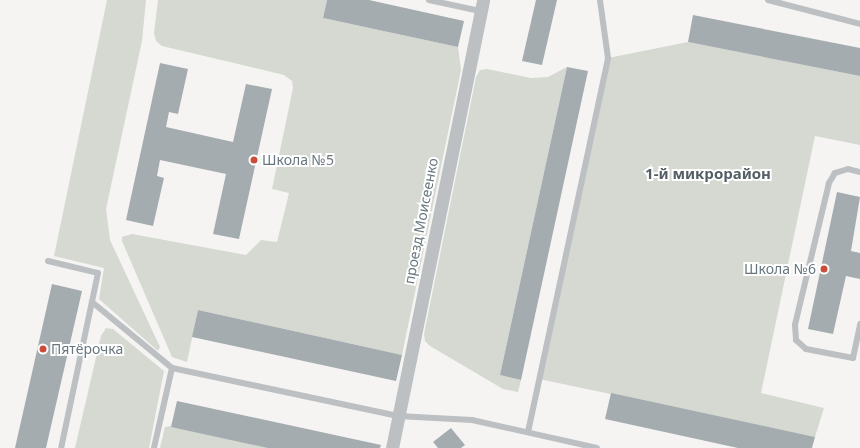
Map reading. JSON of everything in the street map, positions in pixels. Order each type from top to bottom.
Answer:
[{"type":"street","name":"проезд Моисеенко","points":[[392,448],[481,6]]},
{"type":"lane","points":[[429,0],[481,6]]},
{"type":"lane","points":[[528,432],[608,58],[600,0]]},
{"type":"lane","points":[[768,0],[860,24]]},
{"type":"lane","points":[[860,172],[848,169],[835,173],[829,183],[795,325],[796,340],[806,349],[853,358],[860,324]]},
{"type":"lane","points":[[48,261],[98,273],[61,448]]},
{"type":"lane","points":[[92,302],[172,368],[398,416],[472,420],[597,448]]},
{"type":"lane","points":[[154,448],[172,368]]},
{"type":"shaded area","points":[[107,0],[146,0],[142,41],[106,209],[110,240],[160,347],[158,351],[99,299],[104,268],[54,256]]},
{"type":"shaded area","points":[[158,0],[327,0],[323,18],[458,47],[461,70],[402,355],[198,310],[187,362],[172,357],[122,241],[122,237],[132,234],[246,255],[261,240],[277,242],[289,193],[272,189],[293,88],[292,81],[284,75],[162,46],[156,41],[154,33]]},
{"type":"shaded area","points":[[688,42],[860,76],[860,145],[815,136],[761,393],[824,408],[815,437],[539,379],[608,58]]},
{"type":"shaded area","points":[[567,67],[500,375],[521,380],[518,392],[503,389],[430,346],[425,341],[424,334],[476,77],[480,70],[487,69],[531,78],[548,77]]},
{"type":"shaded area","points":[[106,328],[113,329],[164,371],[149,448],[75,448],[101,336]]},
{"type":"shaded area","points":[[171,426],[270,448],[160,448],[165,427]]},
{"type":"building","points":[[327,0],[369,0],[464,21],[458,47],[323,18]]},
{"type":"building","points":[[536,0],[557,0],[542,65],[522,61]]},
{"type":"building","points":[[693,15],[860,48],[860,76],[688,42]]},
{"type":"building","points":[[160,63],[188,69],[178,114],[169,112],[166,127],[233,142],[246,84],[272,89],[239,239],[213,234],[226,174],[160,160],[157,176],[164,178],[153,226],[126,220]]},
{"type":"building","points":[[567,67],[588,71],[521,380],[500,375]]},
{"type":"building","points":[[837,192],[860,197],[851,251],[860,253],[860,279],[846,276],[833,334],[808,329]]},
{"type":"building","points":[[52,284],[82,291],[46,448],[15,448]]},
{"type":"building","points":[[198,310],[402,355],[396,381],[192,337]]},
{"type":"building","points":[[611,393],[815,437],[812,448],[738,448],[605,419]]},
{"type":"building","points":[[177,401],[381,445],[380,448],[268,448],[171,427]]},
{"type":"building","points":[[451,428],[465,445],[461,448],[438,448],[433,442]]},
{"type":"place","name":"Школа №5","points":[[254,160]]},
{"type":"place","name":"Школа №6","points":[[824,269]]},
{"type":"place","name":"Пятёрочка","points":[[43,349]]},
{"type":"district","name":"1-й микрорайон","points":[[708,174]]}]
